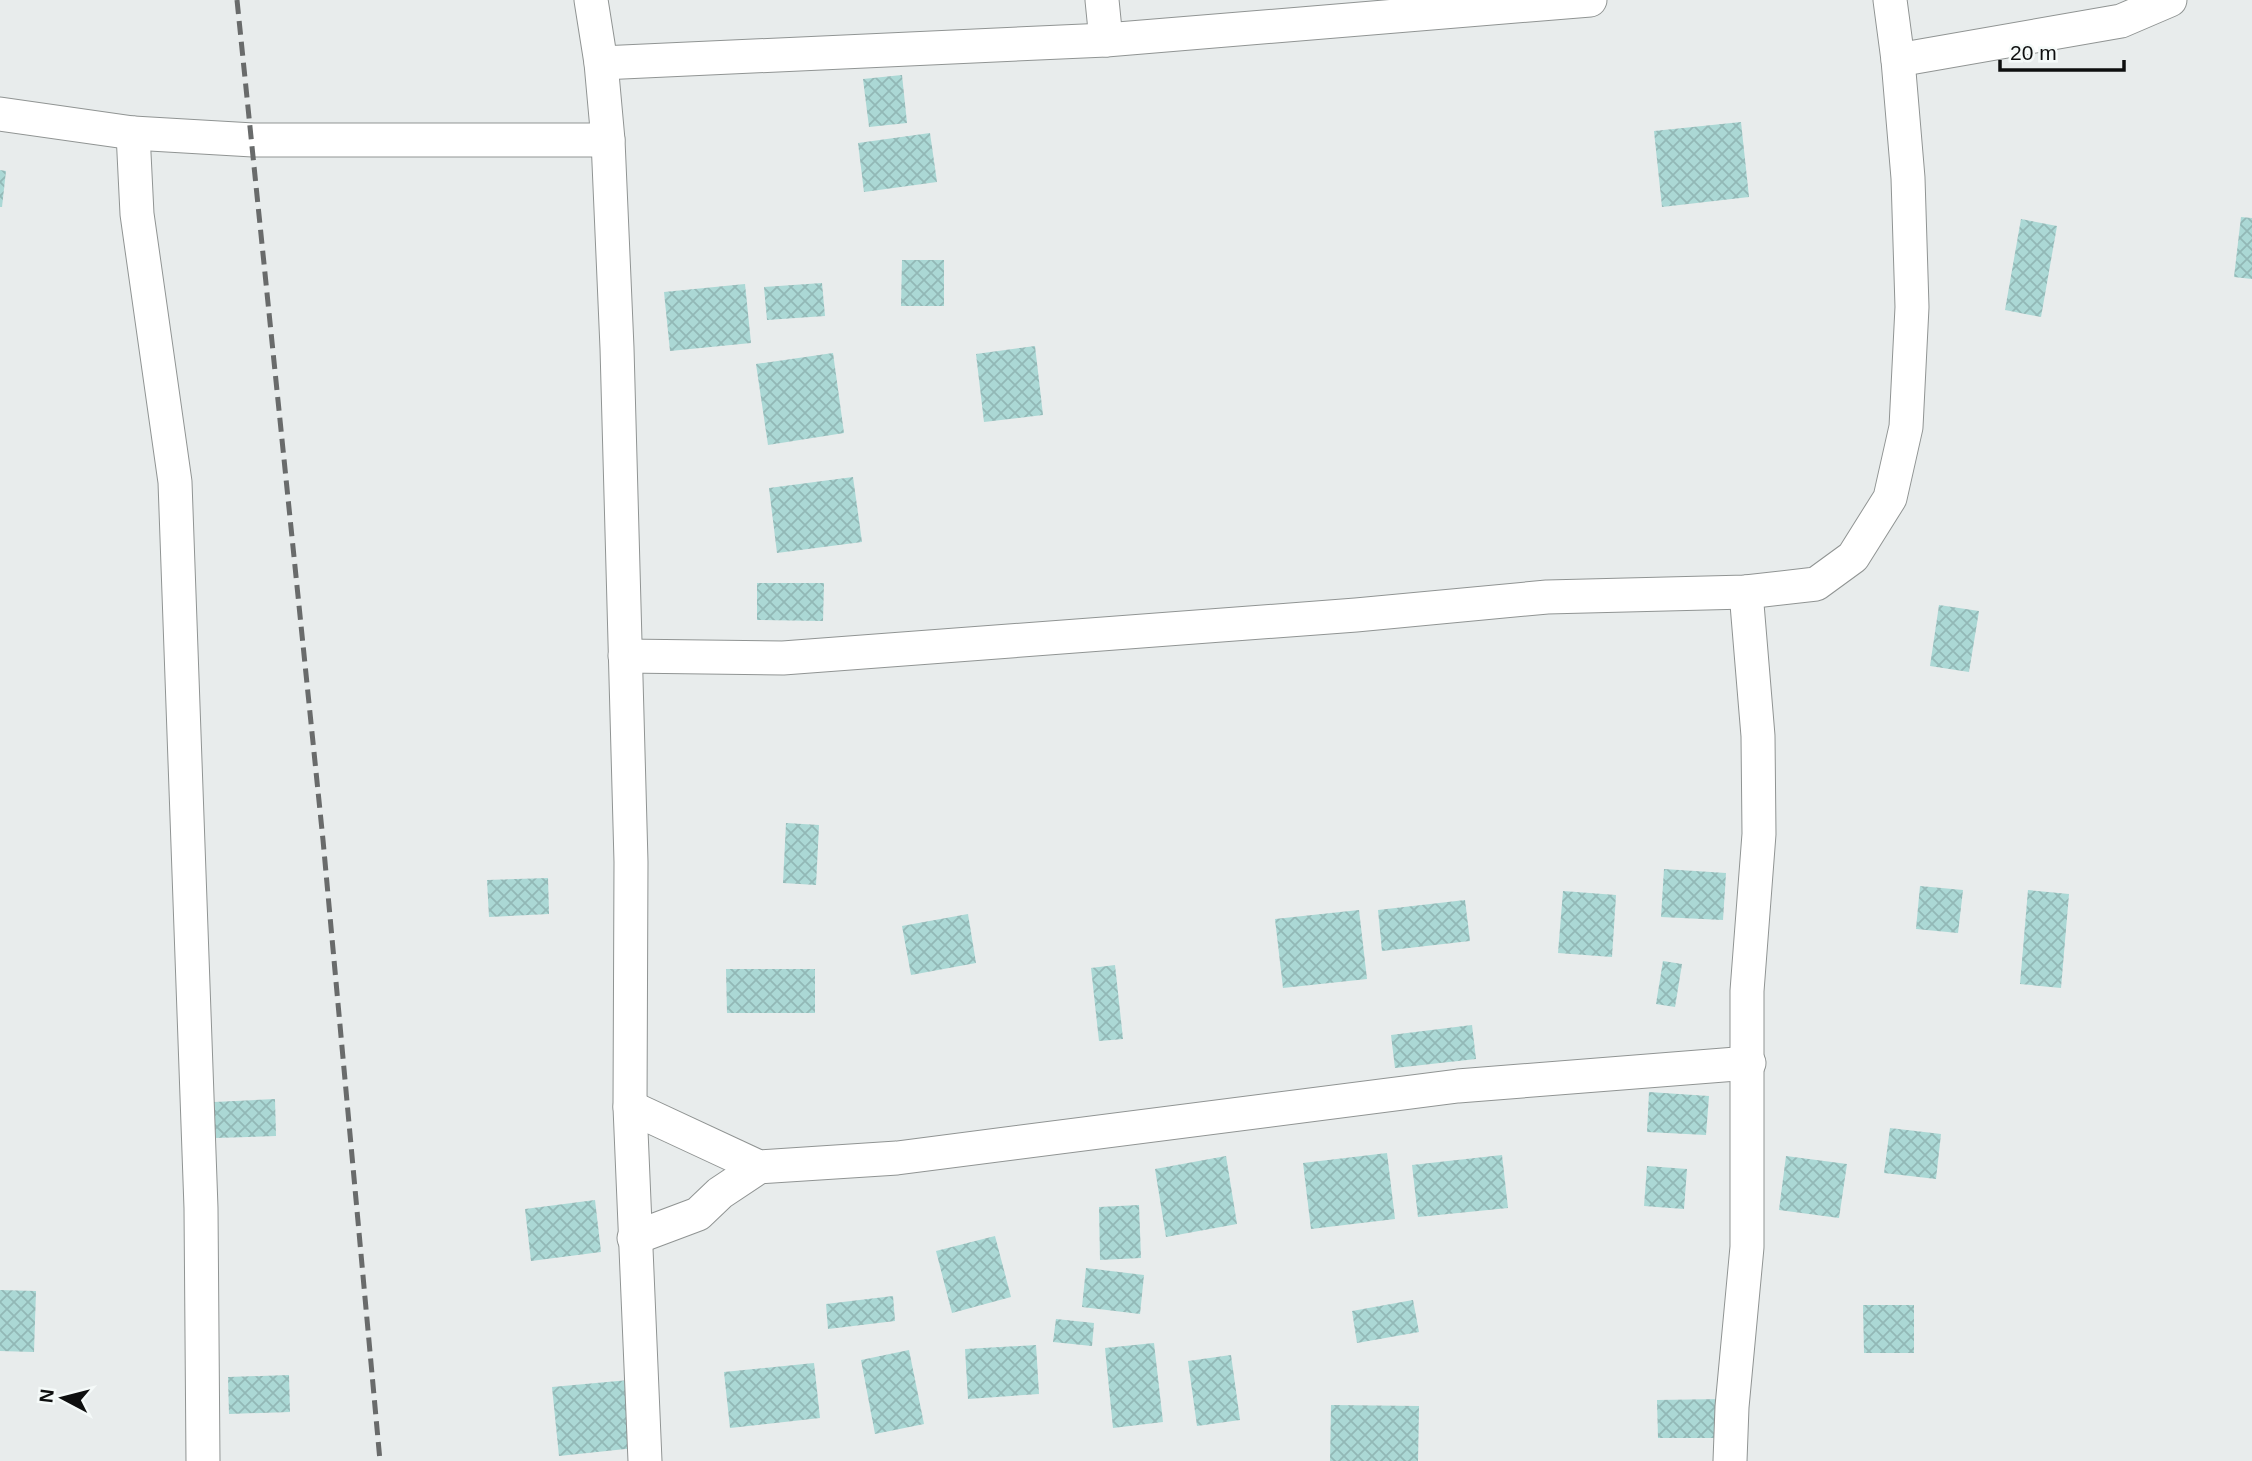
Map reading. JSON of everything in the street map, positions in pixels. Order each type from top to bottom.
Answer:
[{"type":"street","points":[[591,0],[601,63],[608,140],[631,862],[630,1107],[645,1461]]},
{"type":"street","points":[[1102,0],[1106,40]]},
{"type":"street","points":[[601,63],[1106,40],[1550,1],[1590,0]]},
{"type":"street","points":[[625,656],[783,658],[1356,615],[1547,597],[1746,592],[1816,584],[1853,557],[1890,498],[1906,427],[1912,307],[1908,178],[1890,0]]},
{"type":"street","points":[[1898,60],[2121,21],[2170,0]]},
{"type":"street","points":[[0,114],[133,133],[253,140],[608,140]]},
{"type":"street","points":[[133,133],[137,214],[175,482],[201,1208],[203,1461]]},
{"type":"street","points":[[1730,1461],[1732,1407],[1747,1247],[1747,990],[1759,834],[1758,736],[1746,592]]},
{"type":"street","points":[[630,1107],[759,1167],[897,1158],[1458,1086],[1749,1063]]},
{"type":"street","points":[[634,1238],[698,1214],[720,1193],[759,1167]]},
{"type":"building","points":[[902,75],[907,123],[869,127],[863,79]]},
{"type":"building","points":[[1741,122],[1749,197],[1662,207],[1654,131]]},
{"type":"building","points":[[930,133],[937,182],[864,192],[858,143]]},
{"type":"building","points":[[0,170],[6,171],[2,207],[0,207]]},
{"type":"building","points":[[2241,217],[2252,218],[2252,279],[2234,277]]},
{"type":"building","points":[[2021,219],[2057,226],[2041,317],[2005,310]]},
{"type":"building","points":[[902,260],[944,260],[944,306],[901,306]]},
{"type":"building","points":[[822,283],[825,316],[767,320],[764,287]]},
{"type":"building","points":[[745,284],[751,343],[670,351],[664,292]]},
{"type":"building","points":[[1035,346],[1043,415],[984,422],[976,354]]},
{"type":"building","points":[[833,353],[844,433],[768,445],[756,364]]},
{"type":"building","points":[[853,477],[862,542],[777,553],[769,488]]},
{"type":"building","points":[[757,583],[824,583],[823,621],[757,620]]},
{"type":"building","points":[[1939,605],[1979,611],[1969,672],[1930,666]]},
{"type":"building","points":[[786,823],[819,825],[816,885],[783,883]]},
{"type":"building","points":[[1664,869],[1726,873],[1723,920],[1661,917]]},
{"type":"building","points":[[548,878],[549,914],[489,917],[487,880]]},
{"type":"building","points":[[1920,886],[1963,890],[1958,933],[1916,929]]},
{"type":"building","points":[[2028,890],[2069,894],[2061,988],[2020,984]]},
{"type":"building","points":[[1563,891],[1616,895],[1612,957],[1558,953]]},
{"type":"building","points":[[1465,900],[1470,941],[1382,951],[1378,910]]},
{"type":"building","points":[[1359,910],[1367,979],[1283,988],[1275,919]]},
{"type":"building","points":[[968,914],[976,963],[911,975],[902,926]]},
{"type":"building","points":[[1663,961],[1682,964],[1675,1007],[1656,1004]]},
{"type":"building","points":[[1115,965],[1123,1039],[1099,1041],[1091,968]]},
{"type":"building","points":[[726,969],[815,969],[815,1013],[727,1013]]},
{"type":"building","points":[[1472,1025],[1476,1059],[1395,1068],[1391,1035]]},
{"type":"building","points":[[1649,1092],[1709,1096],[1706,1135],[1647,1132]]},
{"type":"building","points":[[275,1099],[276,1136],[215,1138],[214,1102]]},
{"type":"building","points":[[1890,1128],[1941,1134],[1936,1179],[1884,1173]]},
{"type":"building","points":[[1387,1153],[1395,1219],[1311,1229],[1303,1163]]},
{"type":"building","points":[[1502,1155],[1508,1208],[1418,1217],[1412,1165]]},
{"type":"building","points":[[1226,1156],[1237,1224],[1166,1237],[1155,1169]]},
{"type":"building","points":[[1786,1156],[1847,1164],[1839,1218],[1779,1210]]},
{"type":"building","points":[[1647,1166],[1687,1169],[1684,1209],[1644,1206]]},
{"type":"building","points":[[595,1200],[601,1252],[531,1261],[525,1209]]},
{"type":"building","points":[[1139,1205],[1141,1258],[1100,1260],[1099,1207]]},
{"type":"building","points":[[995,1236],[1011,1297],[952,1313],[936,1251]]},
{"type":"building","points":[[1086,1268],[1144,1275],[1140,1314],[1082,1307]]},
{"type":"building","points":[[0,1290],[36,1291],[34,1352],[0,1351]]},
{"type":"building","points":[[893,1296],[895,1321],[828,1329],[826,1304]]},
{"type":"building","points":[[1413,1300],[1419,1332],[1357,1343],[1352,1311]]},
{"type":"building","points":[[1863,1305],[1914,1305],[1914,1353],[1864,1353]]},
{"type":"building","points":[[1056,1319],[1094,1323],[1092,1346],[1053,1342]]},
{"type":"building","points":[[1154,1343],[1163,1422],[1113,1428],[1105,1348]]},
{"type":"building","points":[[1036,1345],[1039,1394],[968,1399],[965,1349]]},
{"type":"building","points":[[909,1350],[924,1424],[875,1434],[861,1360]]},
{"type":"building","points":[[1231,1355],[1240,1420],[1197,1426],[1188,1361]]},
{"type":"building","points":[[814,1363],[820,1418],[730,1428],[724,1372]]},
{"type":"building","points":[[289,1375],[290,1412],[229,1414],[228,1377]]},
{"type":"building","points":[[629,1380],[635,1448],[559,1456],[552,1387]]},
{"type":"building","points":[[1723,1399],[1723,1438],[1658,1438],[1657,1400]]},
{"type":"building","points":[[1331,1405],[1419,1406],[1418,1461],[1330,1461]]},
{"type":"railway","points":[[237,0],[323,840],[380,1461]]}]
